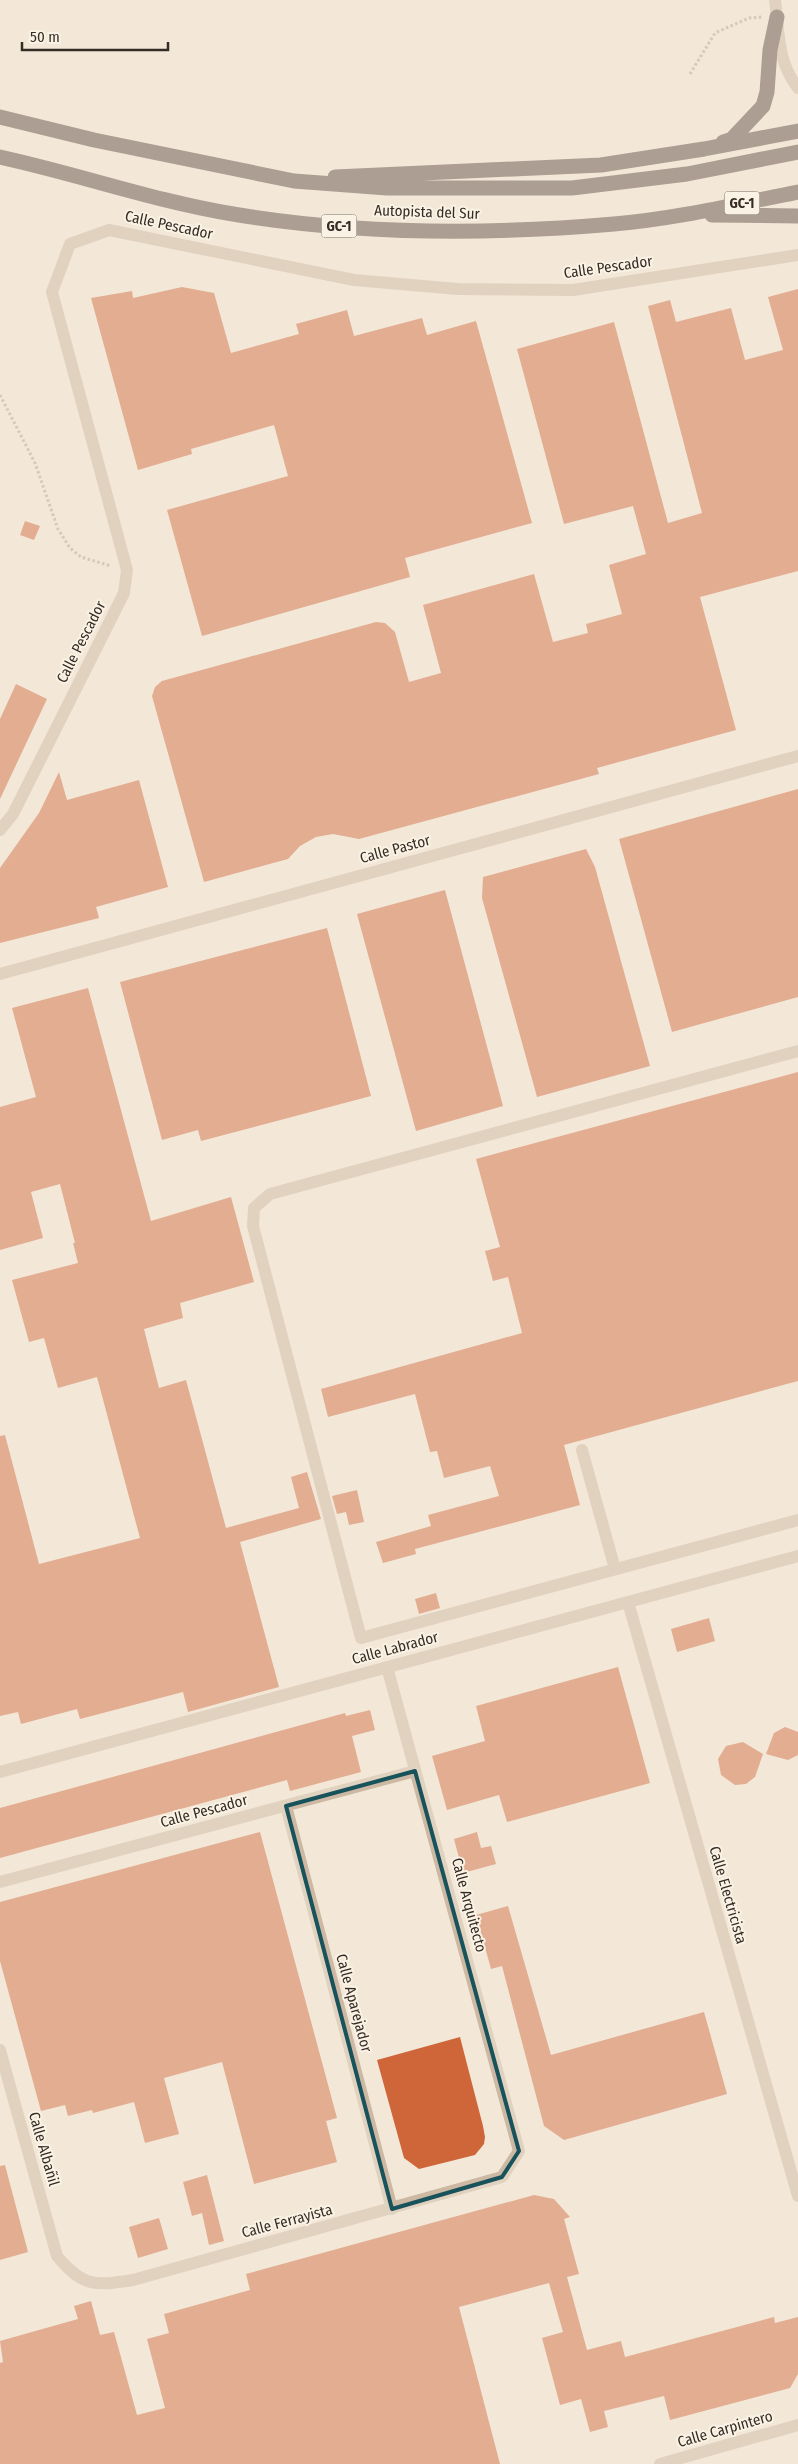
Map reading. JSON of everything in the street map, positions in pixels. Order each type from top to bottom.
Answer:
[{"type":"highway","points":[[704,149],[732,138],[763,106],[768,92],[770,50],[777,17]]},
{"type":"highway","name":"Autopista del Sur","points":[[0,117],[94,140],[294,181],[387,188],[572,188],[687,174],[798,152]]},
{"type":"highway","points":[[294,181],[369,174],[601,165],[704,149],[798,131]]},
{"type":"highway","name":"Autopista del Sur","points":[[0,157],[232,214],[327,225],[425,232],[478,232],[615,224],[685,214],[798,192]]},
{"type":"highway","points":[[685,214],[798,216]]},
{"type":"street","points":[[775,0],[782,56],[789,75],[798,88]]},
{"type":"street","points":[[777,17],[784,0]]},
{"type":"street","name":"Calle Pescador","points":[[0,830],[13,814],[124,593],[127,570],[52,292],[70,244],[109,230],[354,280],[458,289],[573,290],[798,255]]},
{"type":"street","name":"Calle Pastor","points":[[0,974],[798,756]]},
{"type":"street","points":[[798,1051],[270,1194],[254,1208],[253,1226],[361,1638],[798,1520]]},
{"type":"street","points":[[582,1450],[615,1569]]},
{"type":"street","name":"Calle Labrador","points":[[0,1772],[798,1556]]},
{"type":"street","name":"Calle Electricista","points":[[628,1602],[798,2196]]},
{"type":"street","name":"Calle Arquitecto","points":[[387,1667],[519,2151]]},
{"type":"street","name":"Calle Pescador","points":[[0,1882],[416,1771]]},
{"type":"street","name":"Calle Aparejador","points":[[286,1806],[392,2209]]},
{"type":"street","name":"Calle Albañil","points":[[0,2050],[57,2256]]},
{"type":"street","name":"Calle Ferrayista","points":[[57,2256],[72,2273],[92,2284],[133,2280],[502,2177],[519,2151]]},
{"type":"street","name":"Calle Carpintero","points":[[660,2464],[798,2426]]},
{"type":"path","points":[[690,74],[715,33],[749,18],[777,17]]},
{"type":"path","points":[[0,395],[35,463],[58,528],[70,548],[81,557],[127,570]]},
{"type":"highlighted area","points":[[415,1771],[519,2151],[502,2177],[392,2209],[286,1806]]},
{"type":"building","points":[[182,287],[214,293],[231,353],[299,334],[296,324],[347,310],[354,336],[422,318],[427,335],[476,321],[532,523],[405,558],[410,577],[202,636],[167,510],[288,476],[274,425],[191,449],[192,454],[138,470],[91,298],[132,291],[133,298]]},
{"type":"building","points":[[798,289],[798,571],[700,597],[736,730],[597,768],[599,774],[359,839],[333,834],[316,837],[300,846],[288,859],[204,882],[152,696],[155,687],[162,681],[376,622],[385,623],[395,632],[409,682],[441,673],[423,605],[534,574],[553,642],[588,633],[586,624],[622,614],[609,565],[646,554],[633,506],[564,524],[517,349],[614,322],[668,523],[702,513],[648,306],[670,300],[676,322],[731,308],[745,360],[783,350],[768,297]]},
{"type":"building","points":[[25,521],[40,526],[34,540],[20,535]]},
{"type":"building","points":[[16,684],[47,699],[0,799],[0,719]]},
{"type":"building","points":[[59,772],[67,800],[139,780],[168,887],[96,907],[99,918],[0,943],[0,868],[39,813]]},
{"type":"building","points":[[798,789],[798,997],[672,1032],[619,839]]},
{"type":"building","points":[[586,849],[595,867],[650,1066],[537,1097],[482,898],[483,877]]},
{"type":"building","points":[[445,890],[503,1106],[416,1131],[357,914]]},
{"type":"building","points":[[327,928],[371,1096],[201,1141],[198,1130],[162,1140],[120,982]]},
{"type":"building","points":[[88,988],[151,1221],[231,1197],[254,1282],[180,1303],[183,1318],[144,1329],[159,1388],[186,1380],[226,1528],[299,1508],[291,1477],[307,1472],[321,1519],[240,1542],[279,1687],[188,1712],[183,1692],[80,1719],[77,1709],[21,1724],[18,1712],[0,1716],[0,1436],[5,1435],[39,1564],[140,1538],[97,1377],[58,1388],[44,1338],[29,1342],[12,1280],[78,1263],[73,1243],[75,1243],[60,1184],[31,1192],[43,1238],[0,1250],[0,1107],[36,1097],[12,1008]]},
{"type":"building","points":[[798,1072],[798,1381],[564,1445],[580,1505],[415,1549],[416,1554],[383,1563],[376,1542],[431,1526],[428,1515],[499,1496],[490,1466],[444,1478],[437,1451],[430,1452],[415,1394],[328,1417],[321,1389],[522,1333],[508,1277],[493,1281],[485,1251],[500,1247],[476,1159]]},
{"type":"building","points":[[357,1490],[364,1522],[349,1525],[346,1512],[337,1514],[332,1496]]},
{"type":"building","points":[[436,1593],[440,1608],[419,1614],[415,1599]]},
{"type":"building","points":[[709,1618],[715,1641],[677,1652],[671,1629]]},
{"type":"building","points":[[618,1667],[650,1783],[507,1822],[499,1795],[447,1810],[432,1756],[485,1741],[476,1706]]},
{"type":"building","points":[[370,1710],[375,1730],[352,1736],[361,1772],[290,1791],[287,1780],[0,1858],[0,1808],[345,1713],[346,1716]]},
{"type":"building","points":[[785,1727],[798,1732],[798,1755],[788,1760],[766,1754],[774,1733]]},
{"type":"building","points":[[743,1742],[763,1754],[755,1777],[746,1784],[735,1785],[721,1775],[718,1759],[726,1746]]},
{"type":"building","points":[[260,1832],[337,2118],[326,2121],[337,2162],[254,2184],[222,2062],[164,2078],[179,2134],[145,2143],[134,2102],[93,2113],[92,2110],[68,2116],[65,2105],[41,2111],[0,1961],[0,1902]]},
{"type":"building","points":[[477,1832],[481,1848],[491,1846],[496,1864],[463,1873],[454,1839]]},
{"type":"building","points":[[508,1906],[551,2055],[704,2012],[727,2094],[564,2140],[544,2126],[502,1966],[491,1969],[476,1915]]},
{"type":"building","points":[[460,2037],[483,2126],[484,2144],[475,2155],[419,2169],[404,2158],[377,2060]]},
{"type":"building","points":[[5,2165],[28,2252],[0,2260],[0,2166]]},
{"type":"building","points":[[207,2175],[224,2241],[209,2245],[202,2213],[192,2216],[183,2182]]},
{"type":"building","points":[[534,2195],[554,2199],[570,2217],[564,2219],[579,2274],[567,2277],[587,2350],[621,2341],[625,2357],[774,2317],[775,2323],[798,2317],[798,2374],[790,2388],[670,2420],[664,2396],[604,2411],[608,2427],[590,2432],[581,2399],[560,2405],[542,2338],[563,2332],[549,2283],[459,2307],[500,2464],[0,2464],[0,2363],[3,2362],[0,2341],[78,2319],[74,2306],[91,2301],[100,2335],[114,2332],[137,2415],[165,2408],[147,2339],[169,2333],[164,2314],[250,2290],[246,2274]]},
{"type":"building","points":[[159,2218],[168,2249],[138,2258],[129,2227]]}]
